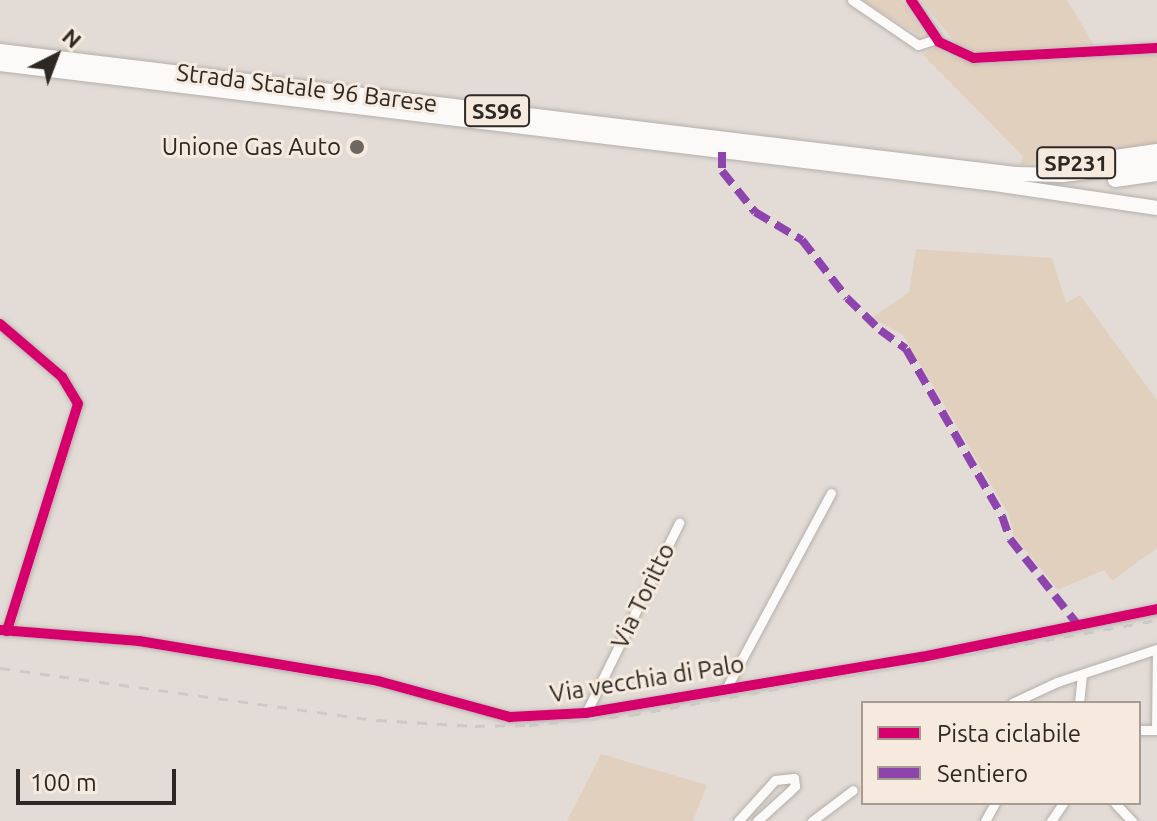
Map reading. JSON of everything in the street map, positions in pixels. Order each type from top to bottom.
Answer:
[{"type":"main road","name":"Strada Statale 96 Barese","points":[[0,51],[995,177]]},
{"type":"main road","name":"Strada Statale 96 Barese","points":[[0,64],[995,177]]},
{"type":"main road","name":"SP231","points":[[995,177],[1157,151]]},
{"type":"main road","name":"SS96","points":[[995,177],[1062,175],[1157,164]]},
{"type":"main road","name":"SS96","points":[[995,177],[1063,184],[1157,174]]},
{"type":"main road","name":"SS96","points":[[995,177],[1157,208]]},
{"type":"street","points":[[852,0],[918,45],[936,39]]},
{"type":"street","points":[[912,2],[936,39],[962,54],[987,59],[1157,48]]},
{"type":"street","points":[[0,324],[62,377],[78,404],[4,631]]},
{"type":"street","points":[[727,687],[831,493]]},
{"type":"street","name":"Via Toritto","points":[[586,713],[679,523]]},
{"type":"street","name":"Via vecchia di Palo","points":[[4,631],[139,641],[378,681],[510,717],[586,713],[727,687],[922,657],[1157,609]]},
{"type":"street","points":[[1018,701],[1082,674],[1157,649],[1156,730]]},
{"type":"street","points":[[1079,701],[1082,674]]},
{"type":"street","points":[[738,821],[775,780],[794,778],[795,786],[757,821]]},
{"type":"street","points":[[812,821],[853,790]]},
{"type":"street","points":[[1117,805],[1132,821]]},
{"type":"shaded area","points":[[862,0],[902,0],[923,33],[919,35]]},
{"type":"shaded area","points":[[921,0],[1067,0],[1094,45],[980,53],[957,45]]},
{"type":"shaded area","points":[[936,47],[948,56],[980,65],[1157,55],[1157,144],[1020,165],[1023,157],[1019,152],[923,55]]},
{"type":"shaded area","points":[[916,249],[1052,258],[1066,303],[1080,295],[1157,400],[1157,548],[1112,581],[1104,570],[1058,590],[1014,536],[1009,515],[903,335],[872,318],[909,292]]},
{"type":"shaded area","points":[[601,754],[707,785],[693,821],[567,821]]},
{"type":"railway","points":[[0,668],[377,720],[475,726],[529,725],[631,715],[1157,620]]},
{"type":"marked path","points":[[722,152],[722,171],[755,212],[802,240],[847,298],[880,330],[906,349],[1002,516],[1010,539],[1078,625]]},
{"type":"cycle path","points":[[911,0],[939,42],[974,58],[1157,48]]},
{"type":"cycle path","points":[[0,324],[62,377],[78,404],[7,631]]},
{"type":"cycle path","points":[[0,630],[139,641],[378,681],[510,717],[586,713],[922,657],[1157,609]]},
{"type":"place","name":"Unione Gas Auto","points":[[357,147]]}]
